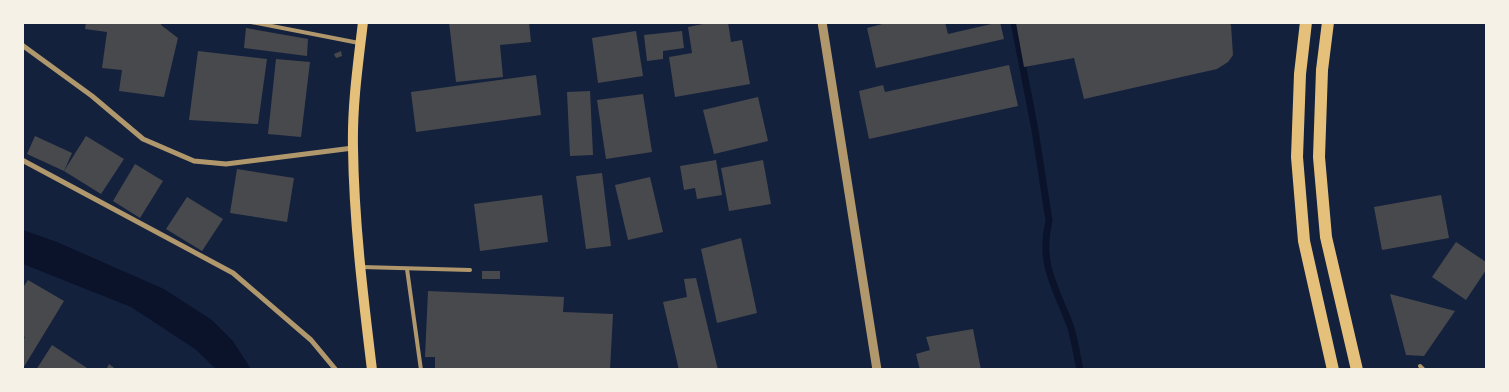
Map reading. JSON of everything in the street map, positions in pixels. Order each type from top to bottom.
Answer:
[{"type":"main road","points":[[363,22],[356,76],[353,148],[360,267],[372,370]]},
{"type":"main road","points":[[1306,22],[1300,74],[1297,157],[1304,241],[1333,370]]},
{"type":"main road","points":[[1328,22],[1322,70],[1319,156],[1326,238],[1358,370]]},
{"type":"main road","points":[[1297,157],[1319,156]]},
{"type":"street","points":[[822,22],[877,370]]},
{"type":"street","points":[[22,45],[92,96],[143,139],[194,161],[226,164],[353,148]]},
{"type":"street","points":[[22,160],[234,273],[311,340],[336,370]]},
{"type":"lane","points":[[251,22],[360,44]]},
{"type":"lane","points":[[360,267],[470,270]]},
{"type":"lane","points":[[407,269],[421,370]]},
{"type":"lane","points":[[1420,366],[1424,370]]},
{"type":"water","points":[[23,230],[57,242],[164,289],[212,320],[233,341],[251,369],[216,369],[195,349],[131,307],[23,264]]},
{"type":"building","points":[[86,22],[161,22],[161,25],[178,38],[164,97],[119,91],[122,70],[102,68],[107,32],[85,29]]},
{"type":"building","points":[[449,22],[529,22],[531,42],[500,45],[503,77],[456,82]]},
{"type":"building","points":[[713,22],[728,22],[731,42],[742,40],[750,84],[675,97],[669,57],[692,53],[688,27]]},
{"type":"building","points":[[890,22],[945,22],[948,34],[1000,22],[1004,39],[876,68],[867,28]]},
{"type":"building","points":[[1229,22],[1231,25],[1233,55],[1228,62],[1217,69],[1084,99],[1074,58],[1024,67],[1016,23]]},
{"type":"building","points":[[246,28],[308,39],[307,56],[244,48]]},
{"type":"building","points":[[636,31],[643,76],[598,83],[592,38]]},
{"type":"building","points":[[682,31],[684,48],[663,51],[663,59],[647,61],[644,35]]},
{"type":"building","points":[[198,51],[267,59],[258,124],[189,120]]},
{"type":"building","points":[[341,51],[342,56],[336,58],[334,54]]},
{"type":"building","points":[[276,59],[310,62],[301,137],[268,134]]},
{"type":"building","points":[[1009,65],[1018,106],[869,139],[859,91],[883,85],[885,92]]},
{"type":"building","points":[[536,75],[541,115],[416,132],[411,92]]},
{"type":"building","points":[[590,91],[593,155],[570,156],[567,92]]},
{"type":"building","points":[[643,94],[652,152],[606,159],[597,100]]},
{"type":"building","points":[[758,97],[768,141],[714,154],[703,110]]},
{"type":"building","points":[[35,136],[72,153],[64,171],[27,154]]},
{"type":"building","points":[[86,136],[124,159],[101,194],[64,171]]},
{"type":"building","points":[[716,160],[722,195],[697,199],[695,188],[684,190],[680,166]]},
{"type":"building","points":[[763,160],[771,204],[729,211],[721,168]]},
{"type":"building","points":[[135,164],[163,181],[140,218],[113,201]]},
{"type":"building","points":[[237,169],[294,178],[287,222],[230,213]]},
{"type":"building","points":[[602,173],[611,246],[586,249],[576,176]]},
{"type":"building","points":[[650,177],[663,232],[628,240],[615,185]]},
{"type":"building","points":[[542,195],[548,242],[480,251],[474,204]]},
{"type":"building","points":[[1441,195],[1449,238],[1382,250],[1374,207]]},
{"type":"building","points":[[187,197],[223,219],[202,251],[166,229]]},
{"type":"building","points":[[741,238],[757,313],[717,323],[701,249]]},
{"type":"building","points":[[1456,242],[1486,262],[1486,270],[1466,300],[1432,277]]},
{"type":"building","points":[[482,271],[500,271],[500,279],[482,279]]},
{"type":"building","points":[[696,278],[718,370],[679,370],[663,302],[687,297],[684,279]]},
{"type":"building","points":[[28,280],[64,301],[22,370],[22,341],[25,337],[22,336],[22,289]]},
{"type":"building","points":[[428,291],[564,297],[563,312],[613,314],[610,370],[435,370],[435,357],[425,357]]},
{"type":"building","points":[[1390,294],[1455,311],[1424,356],[1406,355]]},
{"type":"building","points":[[973,329],[981,370],[920,370],[916,354],[930,350],[926,337]]},
{"type":"building","points":[[52,345],[90,370],[36,370]]},
{"type":"building","points":[[109,364],[117,370],[106,370]]},
{"type":"waterway","points":[[1014,22],[1035,130],[1049,221],[1046,237],[1047,264],[1071,328],[1080,370]]}]
